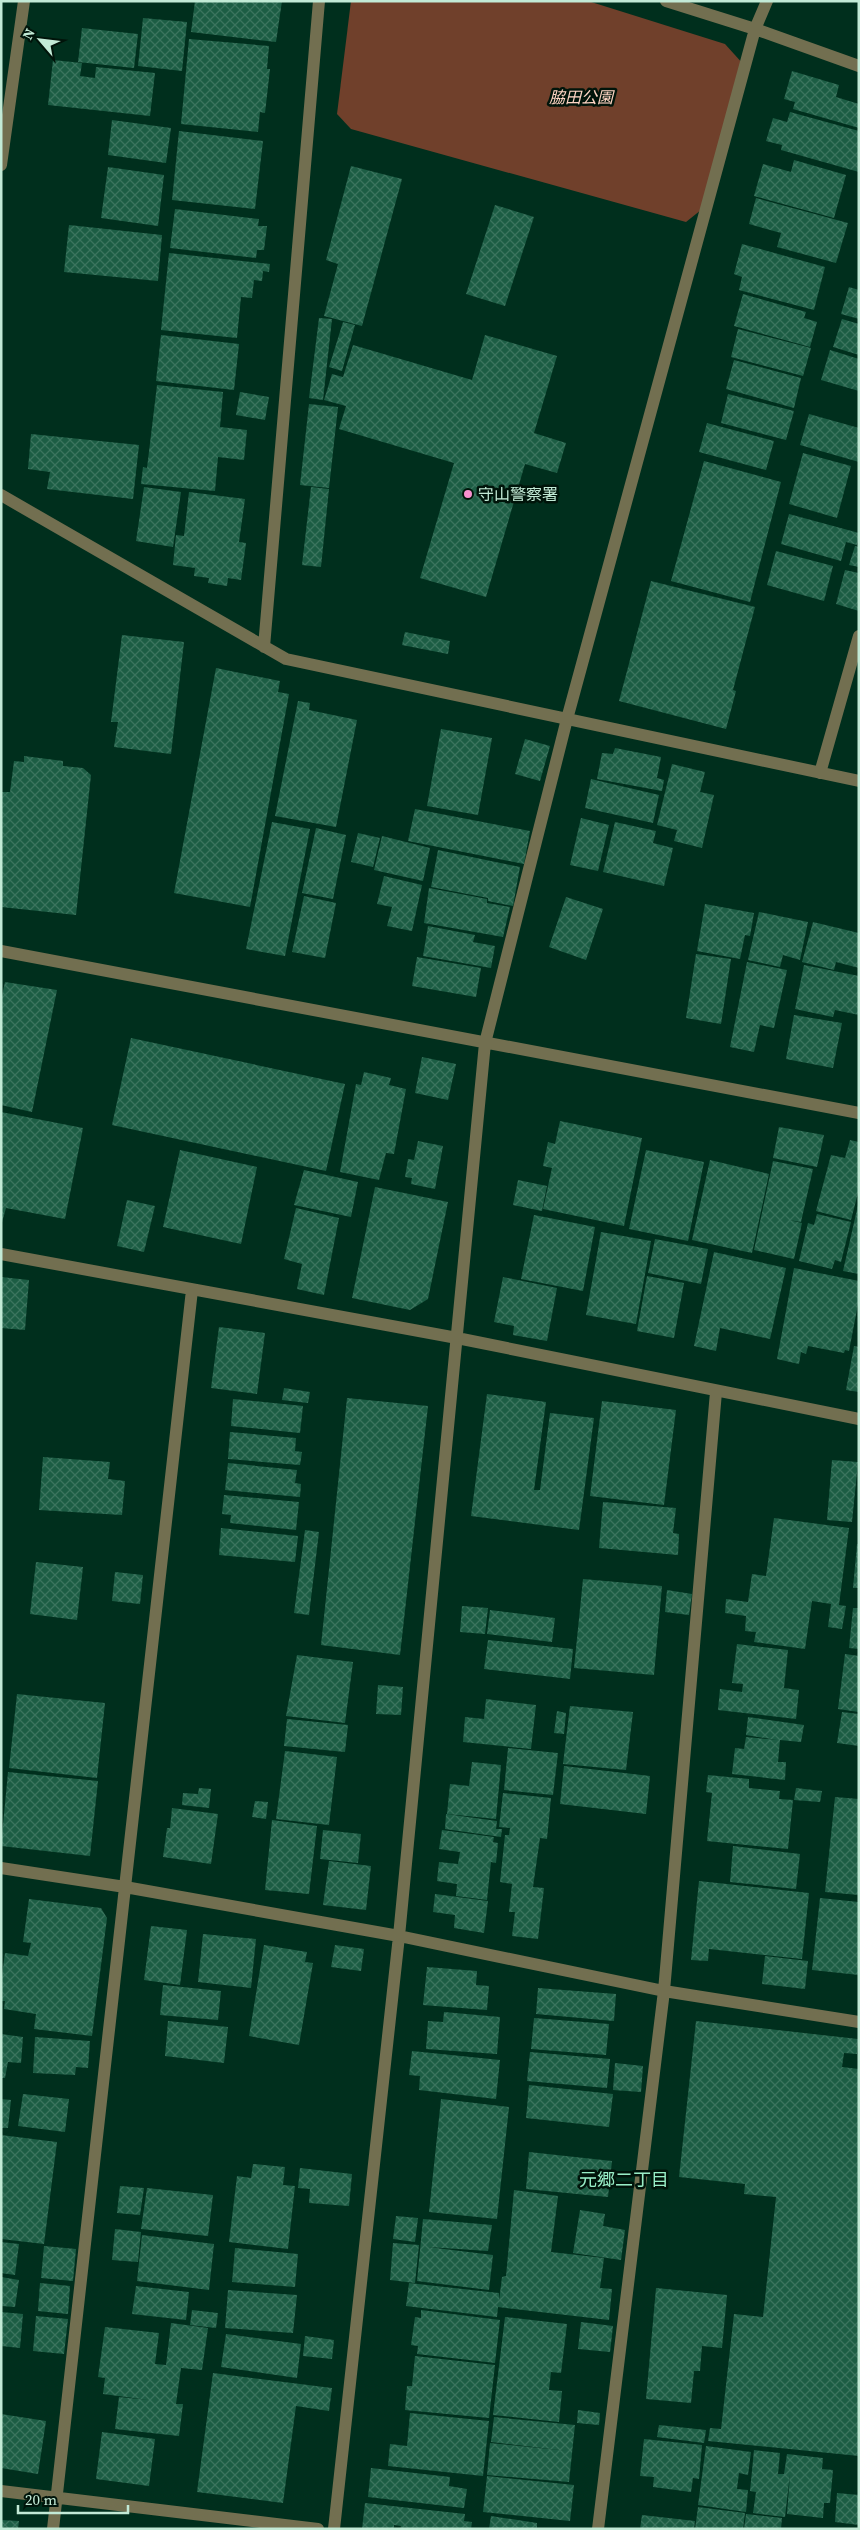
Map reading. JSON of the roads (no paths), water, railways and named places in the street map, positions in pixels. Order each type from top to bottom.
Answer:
[{"type":"street","points":[[1,165],[24,1]]},
{"type":"street","points":[[264,648],[319,1]]},
{"type":"street","points":[[666,1],[755,29],[859,66]]},
{"type":"street","points":[[334,2529],[399,1936],[485,1043],[567,719],[755,29],[767,1]]},
{"type":"street","points":[[1,495],[286,659],[859,781]]},
{"type":"street","points":[[820,773],[859,636]]},
{"type":"street","points":[[1,951],[859,1113]]},
{"type":"street","points":[[1,1254],[457,1338],[716,1392],[859,1419]]},
{"type":"street","points":[[53,2529],[192,1290]]},
{"type":"street","points":[[598,2529],[664,1991],[716,1392]]},
{"type":"street","points":[[1,1868],[124,1886],[399,1936],[664,1991],[859,2022]]},
{"type":"street","points":[[1,2491],[318,2529]]},
{"type":"place","name":"守山警察署","points":[[468,494]]},
{"type":"district","name":"元郷二丁目","points":[[624,2179]]},
{"type":"park label","name":"脇田公園","points":[[581,97]]}]
